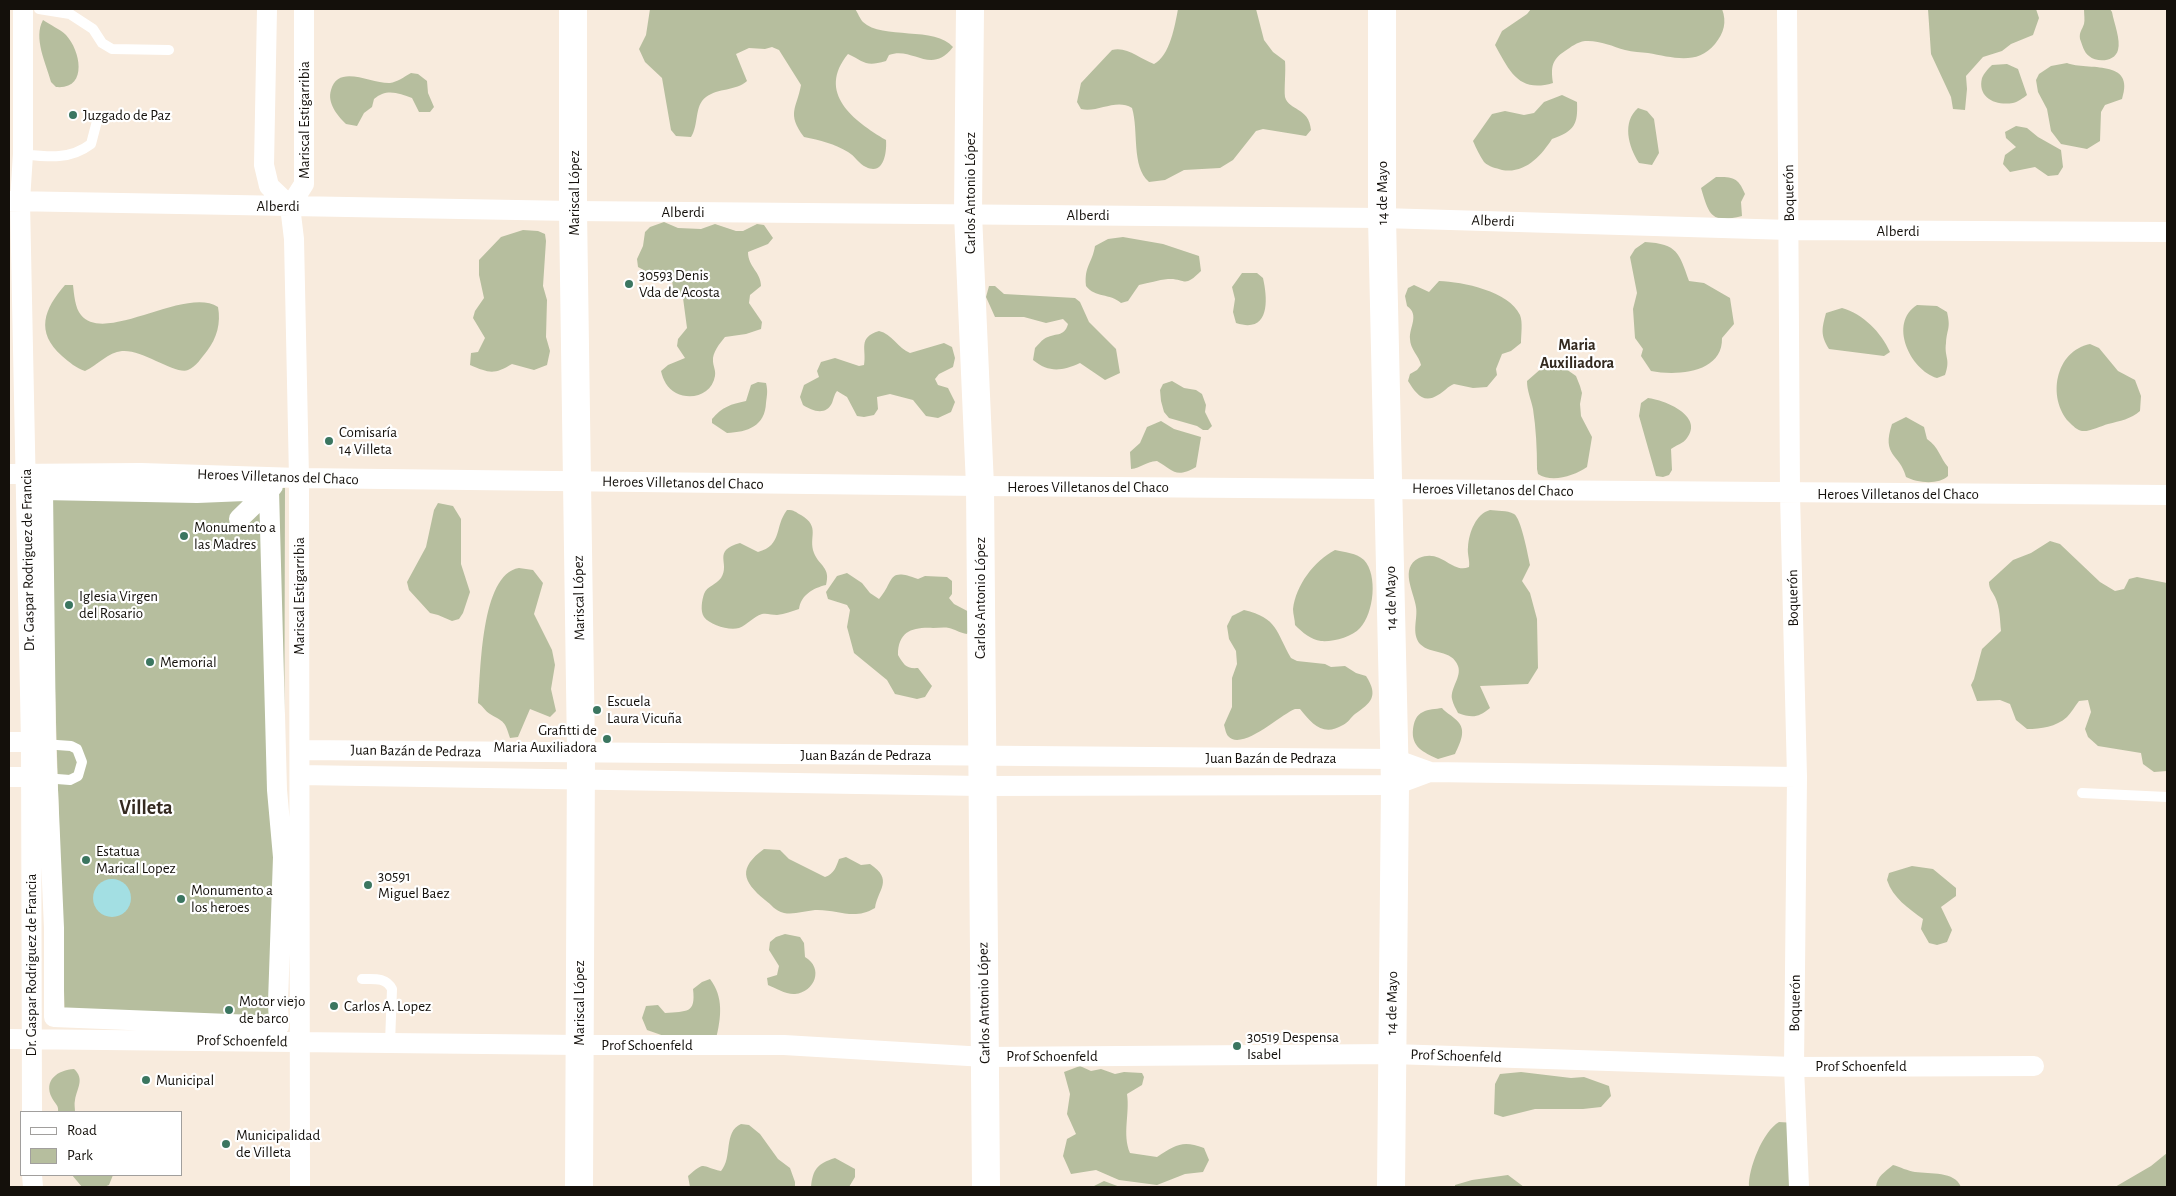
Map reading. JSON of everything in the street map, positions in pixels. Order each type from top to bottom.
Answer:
[{"type":"main road","name":"Mariscal López","points":[[573,9],[573,211],[581,752],[579,1187]]},
{"type":"main road","name":"Carlos Antonio López","points":[[970,9],[968,214],[980,486],[981,786],[986,1187]]},
{"type":"main road","name":"14 de Mayo","points":[[1382,9],[1382,218],[1394,772],[1392,1187]]},
{"type":"street","name":"Dr. Gaspar Rodriguez de Francia","points":[[23,9],[23,154],[14,201],[18,474],[39,778],[31,1039],[32,1111]]},
{"type":"street","points":[[267,9],[264,165],[269,186],[290,206]]},
{"type":"street","name":"Mariscal Estigarribia","points":[[300,1187],[299,478],[294,240],[290,206],[304,184],[304,9]]},
{"type":"street","name":"Boquerón","points":[[1786,9],[1790,230],[1790,494],[1798,777],[1794,1067],[1799,1187]]},
{"type":"street","name":"Alberdi","points":[[14,201],[573,211],[1382,218],[1790,230],[2167,232]]},
{"type":"street","name":"Heroes Villetanos del Chaco","points":[[18,474],[141,473],[299,478],[577,482],[1790,494],[2167,495]]},
{"type":"street","points":[[239,519],[272,486],[299,478]]},
{"type":"street","points":[[9,742],[38,743],[42,490],[197,493],[269,490]]},
{"type":"street","points":[[9,777],[39,778],[54,928],[54,1017],[279,1026],[278,1002],[284,857],[277,790],[269,490]]},
{"type":"street","name":"Juan Bazán de Pedraza","points":[[300,750],[981,756],[1394,772],[1798,777]]},
{"type":"street","points":[[300,775],[981,786],[1394,772]]},
{"type":"street","name":"Prof Schoenfeld","points":[[9,1038],[579,1045],[784,1045],[985,1057],[1392,1054],[1794,1067],[2034,1066]]},
{"type":"lane","points":[[39,9],[70,14],[93,29],[102,43],[112,49],[169,50]]},
{"type":"lane","points":[[23,154],[49,157],[80,152],[91,144],[97,121]]},
{"type":"lane","points":[[38,743],[77,749],[82,762],[78,776],[70,780],[39,778]]},
{"type":"lane","points":[[2082,793],[2167,797]]},
{"type":"lane","points":[[362,979],[384,980],[390,984],[392,989],[390,1043]]},
{"type":"green space","points":[[650,9],[855,9],[863,22],[872,27],[883,31],[934,37],[945,41],[953,47],[945,55],[937,59],[929,60],[898,53],[889,55],[886,61],[874,64],[869,64],[848,54],[839,68],[836,81],[838,93],[851,115],[886,140],[886,151],[881,166],[872,169],[864,166],[838,147],[804,137],[795,122],[794,116],[801,85],[779,50],[772,47],[765,49],[749,48],[736,54],[747,81],[706,97],[698,110],[691,137],[676,136],[671,130],[662,78],[645,62],[639,49],[646,35]]},
{"type":"green space","points":[[1178,9],[1256,9],[1264,40],[1273,52],[1285,61],[1285,97],[1290,105],[1307,117],[1311,130],[1306,136],[1263,129],[1256,131],[1233,160],[1220,168],[1184,170],[1165,180],[1149,182],[1143,175],[1140,167],[1132,108],[1126,105],[1113,105],[1087,110],[1081,109],[1077,102],[1081,83],[1112,50],[1128,51],[1154,64],[1160,60],[1171,39]]},
{"type":"green space","points":[[1531,9],[1722,9],[1724,23],[1721,36],[1715,44],[1708,51],[1692,58],[1675,58],[1625,50],[1595,41],[1579,42],[1560,54],[1555,61],[1552,69],[1553,83],[1532,85],[1517,78],[1511,72],[1495,45],[1502,31],[1527,14]]},
{"type":"green space","points":[[1928,9],[2036,9],[2039,18],[2033,35],[2011,44],[2002,51],[1983,57],[1966,76],[1965,110],[1953,109],[1951,97],[1931,54]]},
{"type":"green space","points":[[2084,9],[2110,9],[2112,12],[2119,46],[2116,54],[2110,59],[2096,60],[2087,55],[2082,46],[2080,33],[2084,22]]},
{"type":"green space","points":[[43,20],[66,35],[75,50],[79,68],[77,76],[73,82],[66,86],[56,87],[51,82],[40,43],[40,27]]},
{"type":"green space","points":[[2067,63],[2107,69],[2116,72],[2122,77],[2124,86],[2122,99],[2105,105],[2101,112],[2100,141],[2087,149],[2061,144],[2051,131],[2047,109],[2038,92],[2036,80],[2039,74],[2051,66]]},
{"type":"green space","points":[[2007,64],[2018,69],[2027,95],[2020,100],[2007,104],[1994,102],[1982,91],[1982,78],[1992,65]]},
{"type":"green space","points":[[411,73],[418,74],[427,81],[428,93],[434,107],[430,112],[419,112],[412,98],[397,93],[388,93],[374,99],[372,107],[364,113],[357,126],[346,124],[336,113],[330,100],[331,90],[335,82],[341,78],[348,76],[390,83]]},
{"type":"green space","points":[[1562,95],[1577,102],[1576,121],[1570,130],[1552,139],[1543,152],[1532,162],[1518,169],[1502,170],[1484,162],[1473,141],[1492,114],[1505,111],[1524,115],[1534,113],[1544,102]]},
{"type":"green space","points":[[1638,108],[1647,111],[1654,119],[1659,153],[1652,165],[1639,163],[1632,149],[1628,134],[1630,120]]},
{"type":"green space","points":[[2016,126],[2027,128],[2038,137],[2061,150],[2063,167],[2058,175],[2048,176],[2035,167],[2010,172],[2003,164],[2005,155],[2016,147],[2006,138],[2005,132]]},
{"type":"green space","points":[[1716,177],[1731,178],[1740,184],[1745,194],[1741,202],[1742,216],[1724,219],[1718,218],[1709,211],[1701,188]]},
{"type":"green space","points":[[664,222],[678,228],[701,229],[715,224],[736,231],[743,231],[757,224],[764,225],[773,238],[768,244],[748,252],[750,262],[759,277],[761,286],[750,295],[749,303],[762,322],[761,329],[746,334],[725,337],[713,358],[715,374],[713,382],[706,391],[695,396],[682,395],[670,389],[661,371],[668,365],[685,358],[677,346],[678,339],[687,328],[683,298],[673,288],[672,280],[666,276],[651,274],[638,267],[637,259],[643,246],[645,232],[650,227]]},
{"type":"green space","points":[[523,230],[538,231],[545,234],[543,286],[547,300],[546,337],[550,351],[547,365],[534,370],[512,364],[501,370],[491,372],[482,370],[470,365],[471,353],[478,352],[485,338],[473,318],[475,311],[484,298],[479,275],[479,260],[501,237]]},
{"type":"green space","points":[[1123,237],[1163,244],[1199,256],[1201,271],[1191,280],[1187,281],[1168,279],[1139,285],[1128,301],[1121,303],[1090,290],[1086,286],[1087,269],[1095,246],[1108,239]]},
{"type":"green space","points":[[1645,242],[1671,248],[1683,263],[1689,281],[1704,283],[1730,298],[1734,324],[1722,338],[1720,350],[1715,359],[1697,370],[1673,373],[1651,371],[1641,356],[1643,349],[1635,338],[1633,309],[1637,293],[1630,257],[1635,249]]},
{"type":"green space","points":[[1242,273],[1257,273],[1263,278],[1266,305],[1261,319],[1255,324],[1236,323],[1233,312],[1235,299],[1232,287]]},
{"type":"green space","points":[[1439,281],[1460,283],[1484,289],[1506,300],[1520,315],[1522,325],[1521,343],[1511,351],[1502,354],[1496,369],[1497,375],[1487,387],[1473,388],[1454,384],[1433,398],[1428,399],[1420,396],[1408,381],[1410,374],[1421,365],[1410,343],[1413,313],[1407,306],[1405,296],[1408,288],[1414,285],[1429,292]]},
{"type":"green space","points":[[65,285],[73,285],[77,309],[81,315],[92,322],[108,323],[126,320],[186,304],[204,303],[218,307],[219,319],[216,336],[201,359],[194,367],[188,370],[175,369],[139,354],[122,351],[108,356],[85,371],[62,356],[48,338],[46,320],[48,312]]},
{"type":"green space","points":[[989,286],[995,286],[1004,294],[1075,298],[1080,302],[1089,322],[1116,349],[1120,373],[1105,380],[1080,363],[1061,369],[1050,369],[1039,364],[1033,360],[1035,348],[1044,339],[1062,333],[1068,324],[1063,319],[1046,323],[1024,317],[995,317],[986,297]]},
{"type":"green space","points":[[1917,305],[1937,306],[1947,312],[1949,325],[1946,338],[1947,365],[1945,375],[1937,378],[1918,366],[1906,345],[1903,334],[1904,323],[1908,313]]},
{"type":"green space","points":[[1842,308],[1864,319],[1882,338],[1890,352],[1884,356],[1829,349],[1824,340],[1823,331],[1826,313]]},
{"type":"green space","points":[[879,331],[888,335],[910,353],[944,343],[952,347],[955,358],[953,367],[939,374],[935,379],[938,385],[948,388],[955,402],[951,412],[938,418],[926,416],[913,400],[890,394],[877,397],[878,409],[874,415],[857,416],[847,397],[837,391],[832,403],[826,410],[819,411],[803,405],[800,397],[804,385],[819,377],[817,371],[821,362],[835,358],[859,366],[864,365],[865,341],[872,334]]},
{"type":"green space","points":[[2090,344],[2099,348],[2118,371],[2135,380],[2141,396],[2140,411],[2125,419],[2082,431],[2072,425],[2062,412],[2058,401],[2058,377],[2062,365],[2069,356],[2078,348]]},
{"type":"green space","points":[[1543,367],[1566,369],[1576,376],[1582,393],[1580,404],[1581,416],[1592,437],[1587,467],[1563,477],[1544,477],[1538,474],[1537,469],[1535,424],[1527,381]]},
{"type":"green space","points":[[1172,381],[1184,388],[1196,390],[1202,394],[1206,405],[1205,412],[1212,426],[1208,430],[1169,418],[1164,412],[1160,390],[1163,384]]},
{"type":"green space","points":[[758,382],[766,383],[767,391],[765,411],[759,422],[748,429],[727,433],[712,423],[712,419],[723,409],[746,401],[751,385]]},
{"type":"green space","points":[[1648,398],[1672,406],[1687,416],[1690,423],[1691,430],[1687,438],[1684,442],[1671,449],[1672,470],[1669,475],[1663,477],[1656,476],[1639,416],[1641,403]]},
{"type":"green space","points":[[1906,417],[1924,427],[1927,439],[1934,445],[1948,467],[1948,476],[1944,479],[1928,482],[1916,481],[1906,477],[1900,463],[1890,449],[1889,435],[1892,424]]},
{"type":"green space","points":[[1161,421],[1174,429],[1201,437],[1196,467],[1179,473],[1157,461],[1131,469],[1130,452],[1140,443],[1147,427]]},
{"type":"green space","points":[[49,487],[285,488],[284,854],[286,1032],[65,1024]]},
{"type":"green space","points":[[438,503],[453,506],[461,519],[461,564],[470,592],[463,613],[459,619],[452,621],[430,613],[409,590],[407,582],[426,547],[434,510]]},
{"type":"green space","points":[[787,510],[796,512],[811,524],[814,553],[826,570],[826,585],[808,593],[802,600],[799,609],[777,615],[762,614],[739,628],[725,628],[707,620],[702,612],[703,596],[707,589],[721,578],[724,567],[723,558],[726,550],[740,543],[758,552],[766,549],[775,540]]},
{"type":"green space","points":[[1490,510],[1514,514],[1522,529],[1530,565],[1522,581],[1530,593],[1537,619],[1538,668],[1528,684],[1480,686],[1490,708],[1482,714],[1467,716],[1458,713],[1452,701],[1459,670],[1455,661],[1446,654],[1430,650],[1417,640],[1415,631],[1416,607],[1409,574],[1413,562],[1427,556],[1440,558],[1457,567],[1469,567],[1469,541],[1474,524],[1481,515]]},
{"type":"green space","points":[[2050,541],[2060,544],[2100,582],[2115,591],[2124,589],[2129,579],[2137,577],[2167,583],[2167,771],[2154,772],[2143,764],[2141,753],[2098,746],[2088,737],[2085,729],[2091,712],[2088,700],[2079,701],[2067,717],[2058,723],[2043,728],[2027,729],[2016,720],[2010,704],[2000,700],[1977,701],[1971,685],[1982,649],[2001,631],[1998,605],[1989,582],[2013,560],[2031,553]]},
{"type":"green space","points":[[1335,550],[1354,554],[1364,560],[1373,584],[1371,604],[1365,621],[1357,631],[1342,638],[1321,641],[1310,637],[1295,625],[1293,609],[1298,591],[1307,575],[1320,560]]},
{"type":"green space","points":[[519,568],[533,570],[543,583],[534,614],[552,650],[555,665],[551,689],[556,711],[550,717],[530,709],[518,737],[510,738],[507,728],[503,723],[488,713],[478,703],[482,649],[490,606],[497,588],[506,574]]},
{"type":"green space","points":[[847,573],[862,583],[870,593],[879,599],[892,578],[896,575],[918,579],[925,576],[947,577],[952,581],[952,594],[949,598],[954,604],[973,614],[972,625],[967,634],[947,628],[919,628],[908,632],[901,641],[898,655],[902,661],[908,667],[918,668],[932,686],[925,697],[917,699],[895,694],[887,680],[854,653],[847,627],[850,610],[847,605],[828,599],[826,592],[837,576]]},
{"type":"green space","points":[[1244,610],[1264,617],[1275,627],[1291,658],[1297,661],[1325,664],[1331,667],[1345,666],[1356,673],[1366,676],[1372,689],[1369,702],[1346,723],[1330,730],[1318,727],[1300,709],[1295,709],[1252,736],[1234,740],[1228,736],[1224,725],[1232,707],[1232,678],[1237,664],[1236,651],[1229,639],[1227,626],[1232,616]]},
{"type":"green space","points":[[1442,708],[1461,726],[1462,735],[1455,754],[1438,759],[1416,745],[1413,729],[1416,719],[1421,713],[1427,710]]},
{"type":"green space","points":[[764,849],[780,850],[789,859],[825,877],[833,872],[839,859],[846,857],[861,865],[870,864],[877,870],[883,880],[875,908],[860,914],[823,910],[792,914],[778,911],[751,887],[746,874],[750,862]]},
{"type":"green space","points":[[1912,866],[1933,869],[1956,888],[1956,896],[1941,907],[1952,930],[1947,942],[1937,945],[1929,943],[1921,929],[1923,919],[1902,902],[1893,892],[1887,880],[1889,873]]},
{"type":"green space","points":[[785,934],[800,937],[804,943],[805,957],[811,962],[815,973],[815,979],[808,989],[795,994],[768,985],[767,978],[777,975],[779,966],[769,950],[770,942],[776,937]]},
{"type":"green space","points":[[710,979],[718,993],[720,1008],[716,1039],[667,1037],[647,1030],[642,1018],[646,1006],[658,1005],[665,1013],[688,1010],[693,1003],[693,989]]},
{"type":"green space","points":[[1080,1066],[1091,1071],[1101,1069],[1115,1074],[1124,1072],[1142,1073],[1144,1077],[1142,1085],[1127,1094],[1126,1131],[1130,1153],[1157,1157],[1179,1145],[1190,1144],[1204,1148],[1209,1160],[1203,1172],[1185,1174],[1157,1185],[1119,1180],[1096,1170],[1071,1174],[1063,1156],[1067,1139],[1076,1134],[1067,1114],[1070,1094],[1064,1072]]},
{"type":"green space","points":[[74,1069],[80,1080],[75,1111],[58,1111],[49,1086],[54,1077]]},
{"type":"green space","points":[[1521,1072],[1571,1078],[1584,1077],[1609,1086],[1611,1096],[1601,1107],[1535,1109],[1503,1117],[1494,1114],[1495,1084],[1500,1074]]},
{"type":"green space","points":[[1779,1122],[1795,1123],[1798,1187],[1749,1187],[1751,1171],[1762,1142],[1767,1133]]},
{"type":"green space","points":[[741,1124],[749,1125],[760,1134],[778,1159],[790,1168],[795,1187],[690,1187],[688,1176],[701,1166],[721,1171],[727,1159],[732,1133]]},
{"type":"green space","points":[[2167,1153],[2167,1187],[2115,1187],[2151,1166]]},
{"type":"green space","points":[[835,1158],[855,1169],[855,1177],[849,1187],[811,1187],[817,1168]]},
{"type":"green space","points":[[1893,1165],[1912,1171],[1948,1176],[1958,1182],[1961,1187],[1876,1187],[1880,1177]]},
{"type":"green space","points":[[1508,1175],[1524,1187],[1455,1187],[1455,1185],[1472,1180]]},
{"type":"green space","points":[[73,1176],[113,1176],[109,1185],[104,1187],[82,1187]]},
{"type":"green space","points":[[1104,1181],[1120,1187],[1092,1187]]},
{"type":"water","points":[[112,879],[119,880],[125,885],[130,891],[130,905],[125,911],[119,916],[112,917],[105,916],[99,911],[94,905],[93,898],[94,891],[99,885],[105,880]]},
{"type":"place","name":"Juzgado de Paz","points":[[73,115]]},
{"type":"place","name":"30593 Denis Vda de Acosta","points":[[629,284]]},
{"type":"place","name":"Comisaría 14 Villeta","points":[[329,441]]},
{"type":"place","name":"Monumento a las Madres","points":[[184,536]]},
{"type":"place","name":"Iglesia Virgen del Rosario","points":[[69,605]]},
{"type":"place","name":"Memorial","points":[[150,662]]},
{"type":"place","name":"Escuela Laura Vicuña","points":[[597,710]]},
{"type":"place","name":"Grafitti de Maria Auxiliadora","points":[[607,739]]},
{"type":"place","name":"Estatua Marical Lopez","points":[[86,860]]},
{"type":"place","name":"30591 Miguel Baez","points":[[368,885]]},
{"type":"place","name":"Monumento a los heroes","points":[[181,899]]},
{"type":"place","name":"Carlos A. Lopez","points":[[334,1006]]},
{"type":"place","name":"Motor viejo de barco","points":[[229,1010]]},
{"type":"place","name":"30519 Despensa Isabel","points":[[1237,1046]]},
{"type":"place","name":"Municipal","points":[[146,1080]]},
{"type":"place","name":"Municipalidad de Villeta","points":[[226,1144]]},
{"type":"district","name":"Maria Auxiliadora","points":[[1577,354]]},
{"type":"district","name":"Villeta","points":[[146,808]]}]
